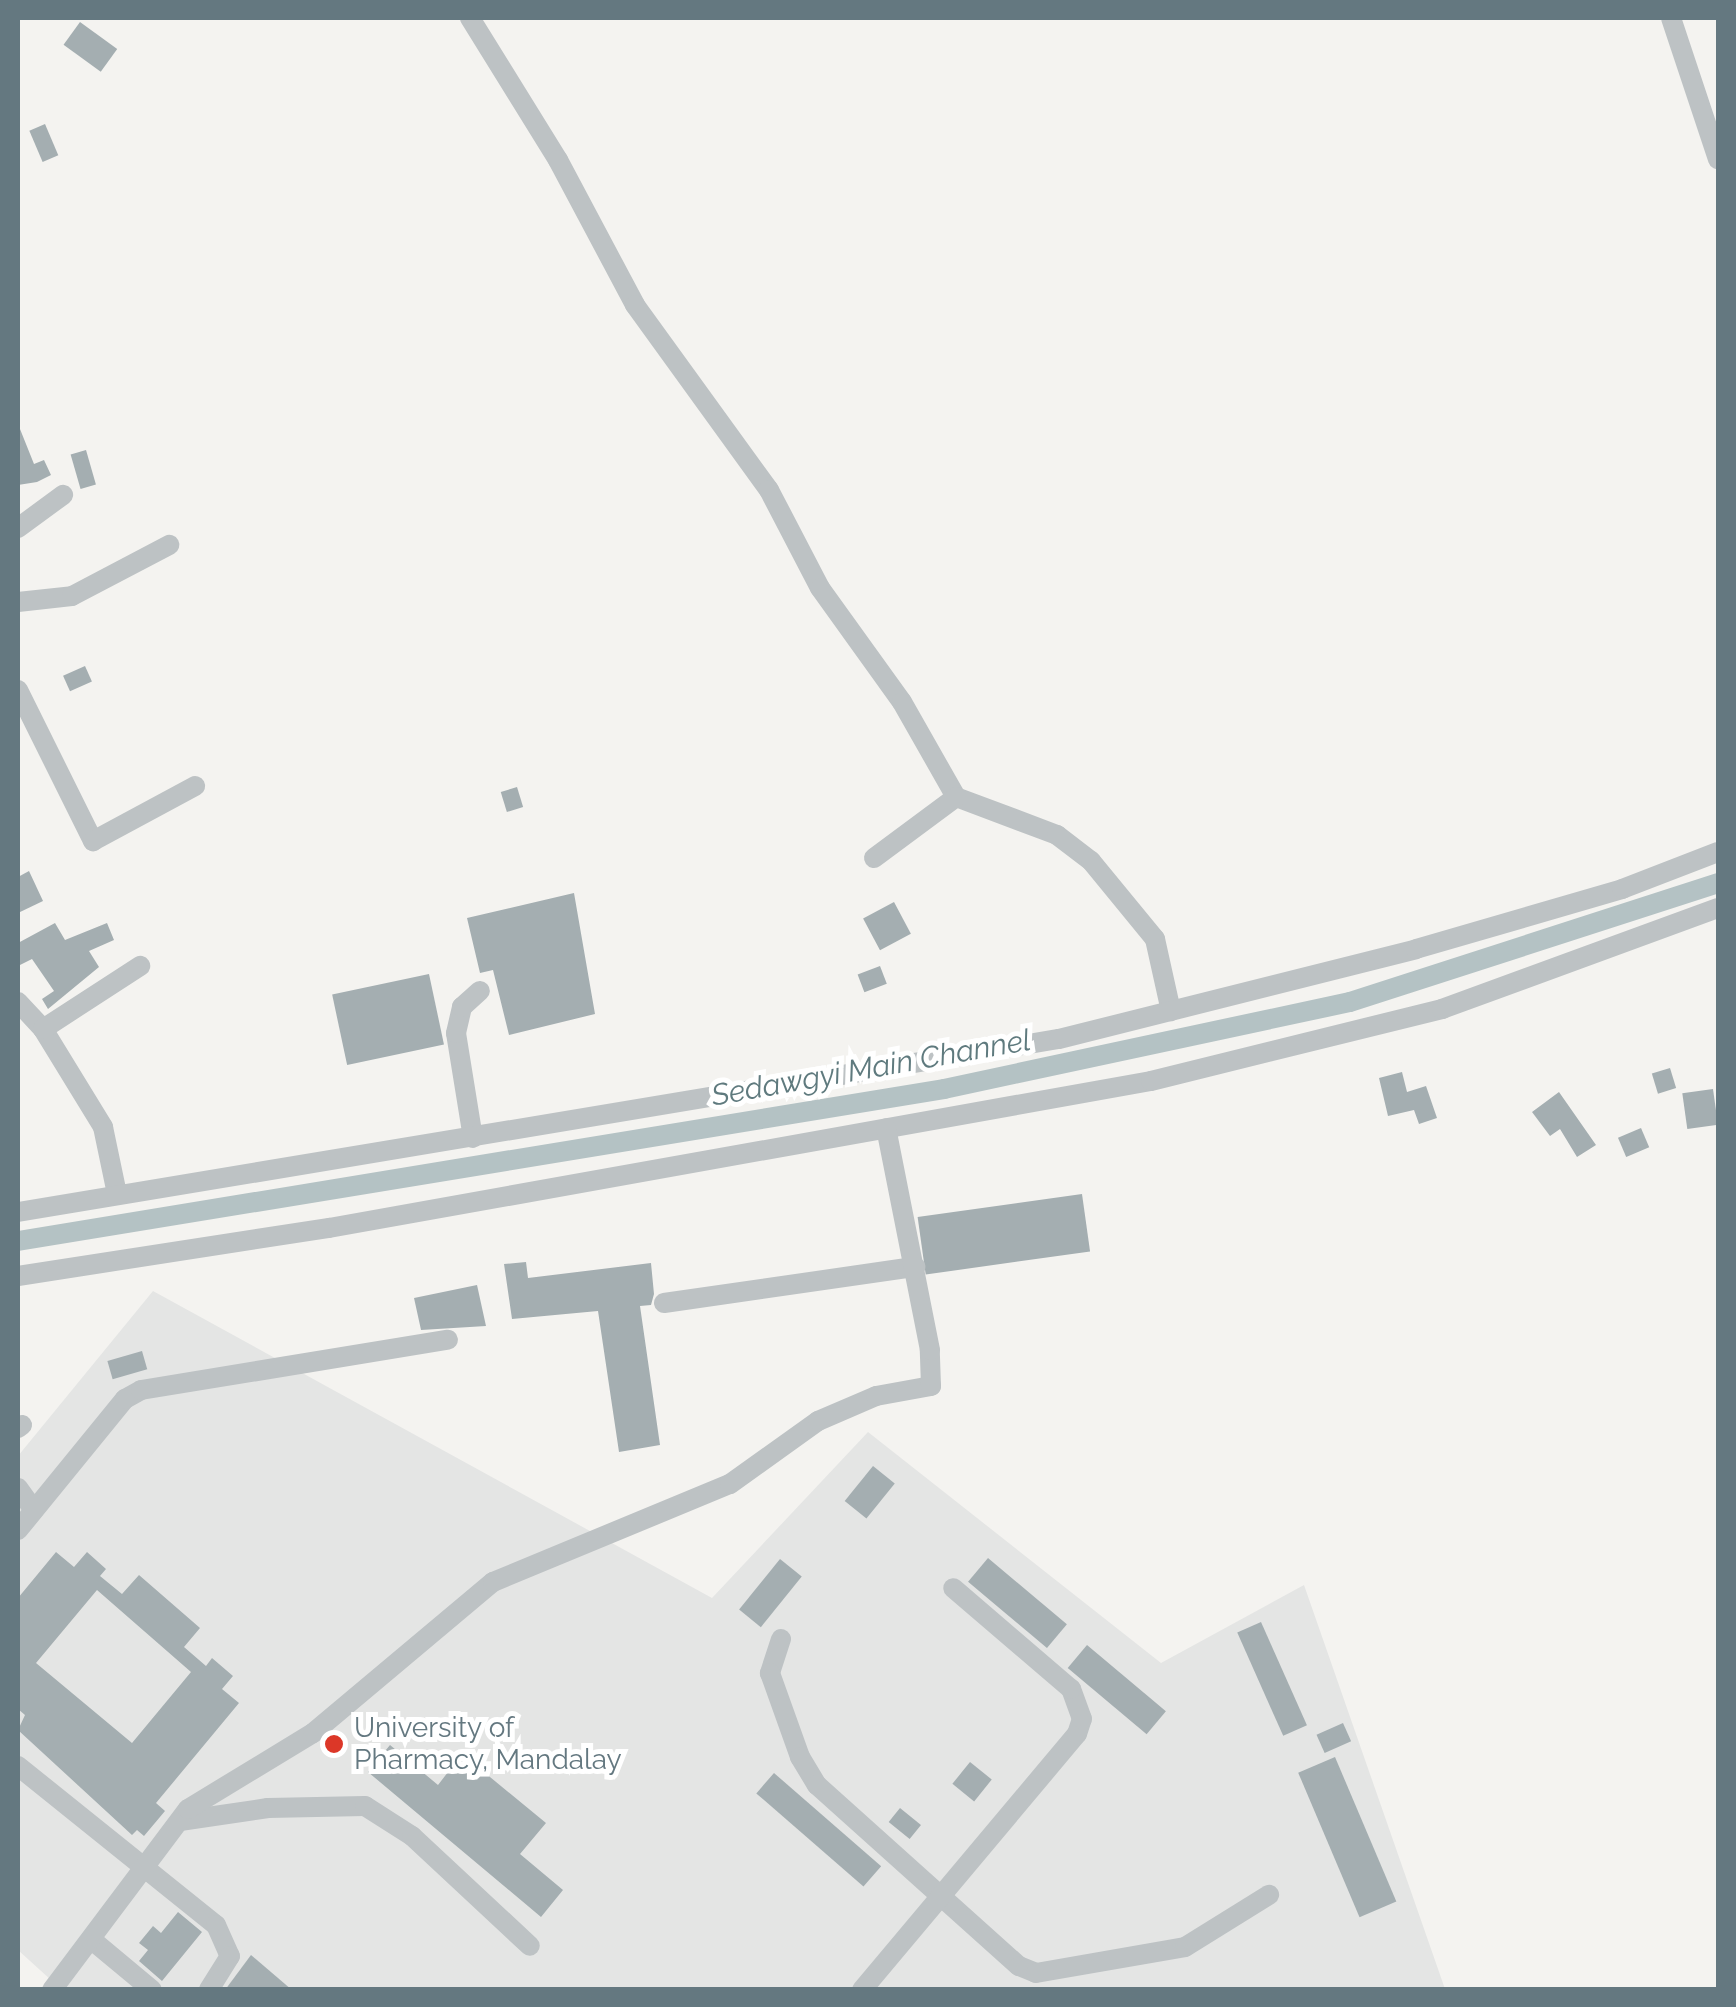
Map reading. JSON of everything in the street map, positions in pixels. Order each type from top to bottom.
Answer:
[{"type":"street","points":[[470,18],[558,160],[635,305],[768,490],[820,588],[902,702],[956,797],[1058,835],[1091,862],[1155,939],[1172,1011]]},
{"type":"street","points":[[1671,18],[1718,159]]},
{"type":"street","points":[[18,528],[63,495]]},
{"type":"street","points":[[18,602],[72,596],[169,545]]},
{"type":"street","points":[[18,690],[93,842],[195,786]]},
{"type":"street","points":[[874,858],[956,797]]},
{"type":"street","points":[[18,1212],[1058,1039],[1472,933],[1622,889],[1718,852]]},
{"type":"street","points":[[18,1276],[330,1228],[1151,1082],[1442,1008],[1718,908]]},
{"type":"street","points":[[43,1029],[140,966]]},
{"type":"street","points":[[473,1138],[456,1033],[462,1007],[480,991]]},
{"type":"street","points":[[18,1002],[43,1029],[103,1127],[118,1194]]},
{"type":"street","points":[[52,1990],[147,1870],[188,1809],[313,1732],[494,1582],[730,1484],[818,1421],[876,1396],[932,1386],[915,1267],[886,1128]]},
{"type":"street","points":[[664,1303],[915,1267]]},
{"type":"street","points":[[18,1530],[125,1398],[141,1390],[448,1340]]},
{"type":"street","points":[[18,1488],[34,1510]]},
{"type":"street","points":[[862,1990],[1077,1734],[1082,1719],[1071,1689],[953,1588]]},
{"type":"street","points":[[781,1639],[770,1673],[800,1757],[840,1807],[942,1894],[1018,1966],[1036,1974],[1186,1947],[1269,1894]]},
{"type":"street","points":[[18,1766],[216,1925],[227,1942],[230,1956],[209,1990]]},
{"type":"street","points":[[180,1821],[268,1808],[366,1806],[412,1836],[530,1946]]},
{"type":"street","points":[[92,1940],[152,1990]]},
{"type":"shaded area","points":[[153,1291],[712,1598],[868,1432],[1161,1663],[1304,1585],[1445,1989],[62,1990],[18,1950],[18,1456]]},
{"type":"building","points":[[80,22],[117,49],[101,72],[64,45]]},
{"type":"building","points":[[45,124],[58,155],[43,162],[29,131]]},
{"type":"building","points":[[18,424],[34,464],[44,460],[51,475],[37,482],[18,485]]},
{"type":"building","points":[[86,450],[96,485],[81,489],[71,454]]},
{"type":"building","points":[[85,666],[92,682],[70,691],[63,676]]},
{"type":"building","points":[[517,787],[523,807],[507,812],[501,792]]},
{"type":"building","points":[[29,871],[43,901],[18,913],[18,877]]},
{"type":"building","points":[[574,893],[595,1014],[509,1035],[493,970],[480,973],[467,918]]},
{"type":"building","points":[[894,902],[911,934],[880,950],[863,918]]},
{"type":"building","points":[[55,923],[65,940],[107,923],[114,940],[89,951],[99,967],[48,1009],[42,999],[54,991],[32,959],[18,966],[18,943]]},
{"type":"building","points":[[880,966],[887,984],[864,992],[858,975]]},
{"type":"building","points":[[429,974],[444,1044],[347,1065],[332,995]]},
{"type":"building","points":[[1670,1068],[1676,1088],[1658,1094],[1652,1074]]},
{"type":"building","points":[[1402,1072],[1407,1092],[1426,1086],[1437,1118],[1419,1124],[1414,1110],[1388,1116],[1379,1078]]},
{"type":"building","points":[[1713,1089],[1718,1125],[1687,1129],[1682,1093]]},
{"type":"building","points":[[1559,1092],[1596,1145],[1577,1157],[1560,1129],[1550,1136],[1532,1112]]},
{"type":"building","points":[[1641,1128],[1649,1147],[1626,1157],[1618,1138]]},
{"type":"building","points":[[1082,1194],[1090,1251],[926,1275],[918,1217]]},
{"type":"building","points":[[526,1262],[528,1278],[651,1263],[654,1294],[651,1305],[640,1306],[660,1445],[619,1452],[598,1311],[512,1319],[504,1264]]},
{"type":"building","points":[[477,1285],[486,1326],[421,1330],[414,1298]]},
{"type":"building","points":[[142,1351],[147,1369],[113,1379],[107,1361]]},
{"type":"building","points":[[873,1466],[895,1484],[866,1519],[845,1501]]},
{"type":"building","points":[[56,1552],[74,1567],[87,1552],[106,1569],[100,1576],[122,1594],[139,1575],[200,1628],[184,1647],[206,1666],[212,1658],[233,1676],[222,1689],[239,1703],[156,1803],[165,1811],[144,1836],[137,1830],[132,1835],[18,1730],[25,1715],[18,1709],[18,1598]],"holes":[[[97,1590],[191,1672],[132,1743],[36,1663]]]},
{"type":"building","points":[[988,1558],[1067,1624],[1047,1648],[968,1582]]},
{"type":"building","points":[[780,1559],[802,1577],[761,1627],[739,1610]]},
{"type":"building","points":[[1261,1622],[1307,1725],[1283,1736],[1237,1633]]},
{"type":"building","points":[[1087,1645],[1166,1711],[1147,1734],[1068,1668]]},
{"type":"building","points":[[1343,1723],[1351,1741],[1325,1753],[1317,1735]]},
{"type":"building","points":[[390,1745],[438,1785],[462,1754],[546,1823],[520,1854],[563,1890],[541,1917],[368,1772]]},
{"type":"building","points":[[1335,1757],[1396,1902],[1360,1917],[1298,1773]]},
{"type":"building","points":[[970,1762],[992,1780],[974,1801],[952,1784]]},
{"type":"building","points":[[774,1773],[881,1866],[863,1887],[756,1793]]},
{"type":"building","points":[[900,1808],[921,1825],[910,1839],[889,1822]]},
{"type":"building","points":[[178,1912],[202,1932],[162,1981],[139,1961],[148,1950],[139,1943],[153,1926],[161,1933]]},
{"type":"building","points":[[251,1955],[292,1990],[225,1990]]},
{"type":"waterway","name":"Sedawgyi Main Channel","points":[[18,1241],[944,1089],[1350,1002],[1718,883]]},
{"type":"place","name":"University of Pharmacy, Mandalay","points":[[334,1744]]}]
